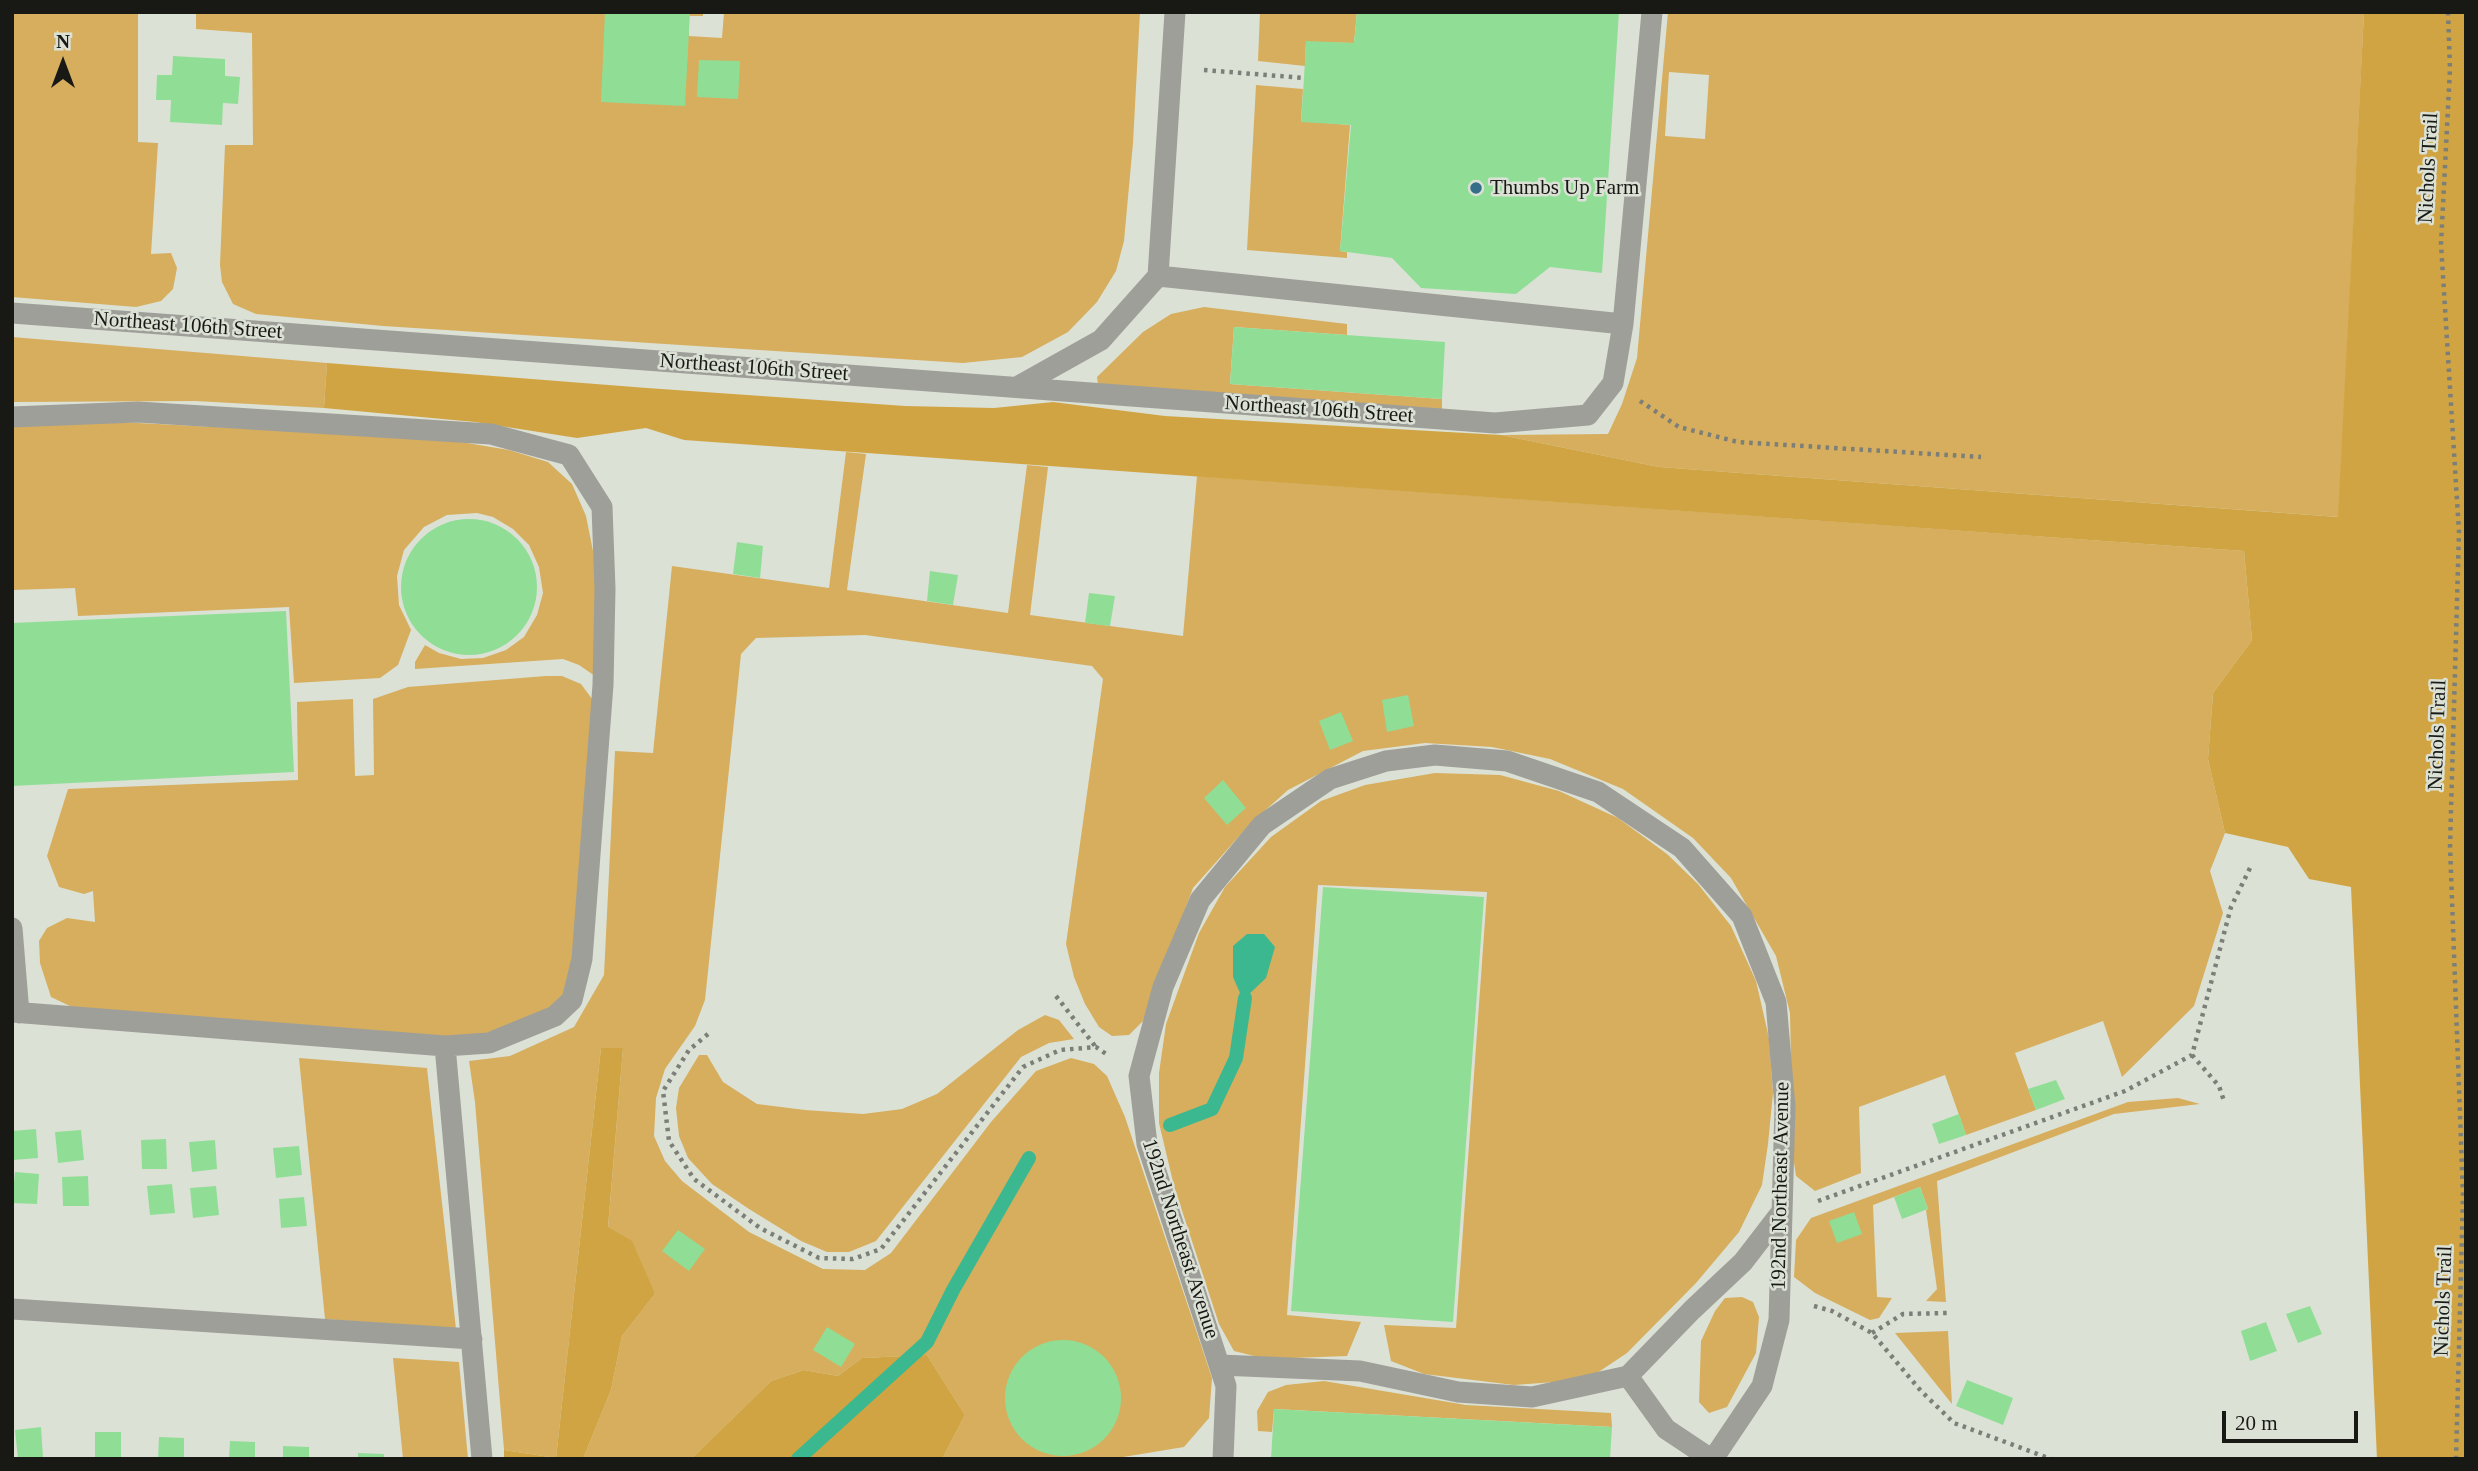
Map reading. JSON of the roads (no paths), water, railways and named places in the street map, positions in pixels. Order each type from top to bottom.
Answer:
[{"type":"street","points":[[1017,387],[1101,340],[1158,276],[1175,12]]},
{"type":"street","points":[[1158,276],[1623,324],[1652,12]]},
{"type":"street","name":"Northeast 106th Street","points":[[12,313],[1495,423],[1588,415],[1613,383],[1623,324]]},
{"type":"street","points":[[12,417],[138,412],[491,434],[569,455],[602,507],[605,589],[603,685],[582,959],[572,1000],[555,1016],[489,1043],[445,1045],[16,1013],[12,928]]},
{"type":"street","name":"192nd Northeast Avenue","points":[[1223,1459],[1226,1386],[1221,1365],[1147,1144],[1139,1076],[1163,987],[1200,900],[1262,825],[1330,779],[1386,761],[1435,755],[1507,761],[1598,792],[1682,848],[1742,916],[1776,1002],[1785,1107],[1779,1320],[1762,1386],[1712,1459]]},
{"type":"street","points":[[445,1045],[482,1459]]},
{"type":"street","points":[[1221,1365],[1360,1371],[1458,1392],[1532,1397],[1628,1376],[1743,1262],[1780,1214]]},
{"type":"street","points":[[12,1309],[472,1339]]},
{"type":"street","points":[[1628,1376],[1666,1429],[1712,1459]]},
{"type":"waterway","points":[[1170,1125],[1212,1109],[1236,1058],[1245,998]]},
{"type":"waterway","points":[[798,1459],[927,1342],[953,1290],[1029,1158]]},
{"type":"place","name":"Thumbs Up Farm","points":[[1476,188]]}]
